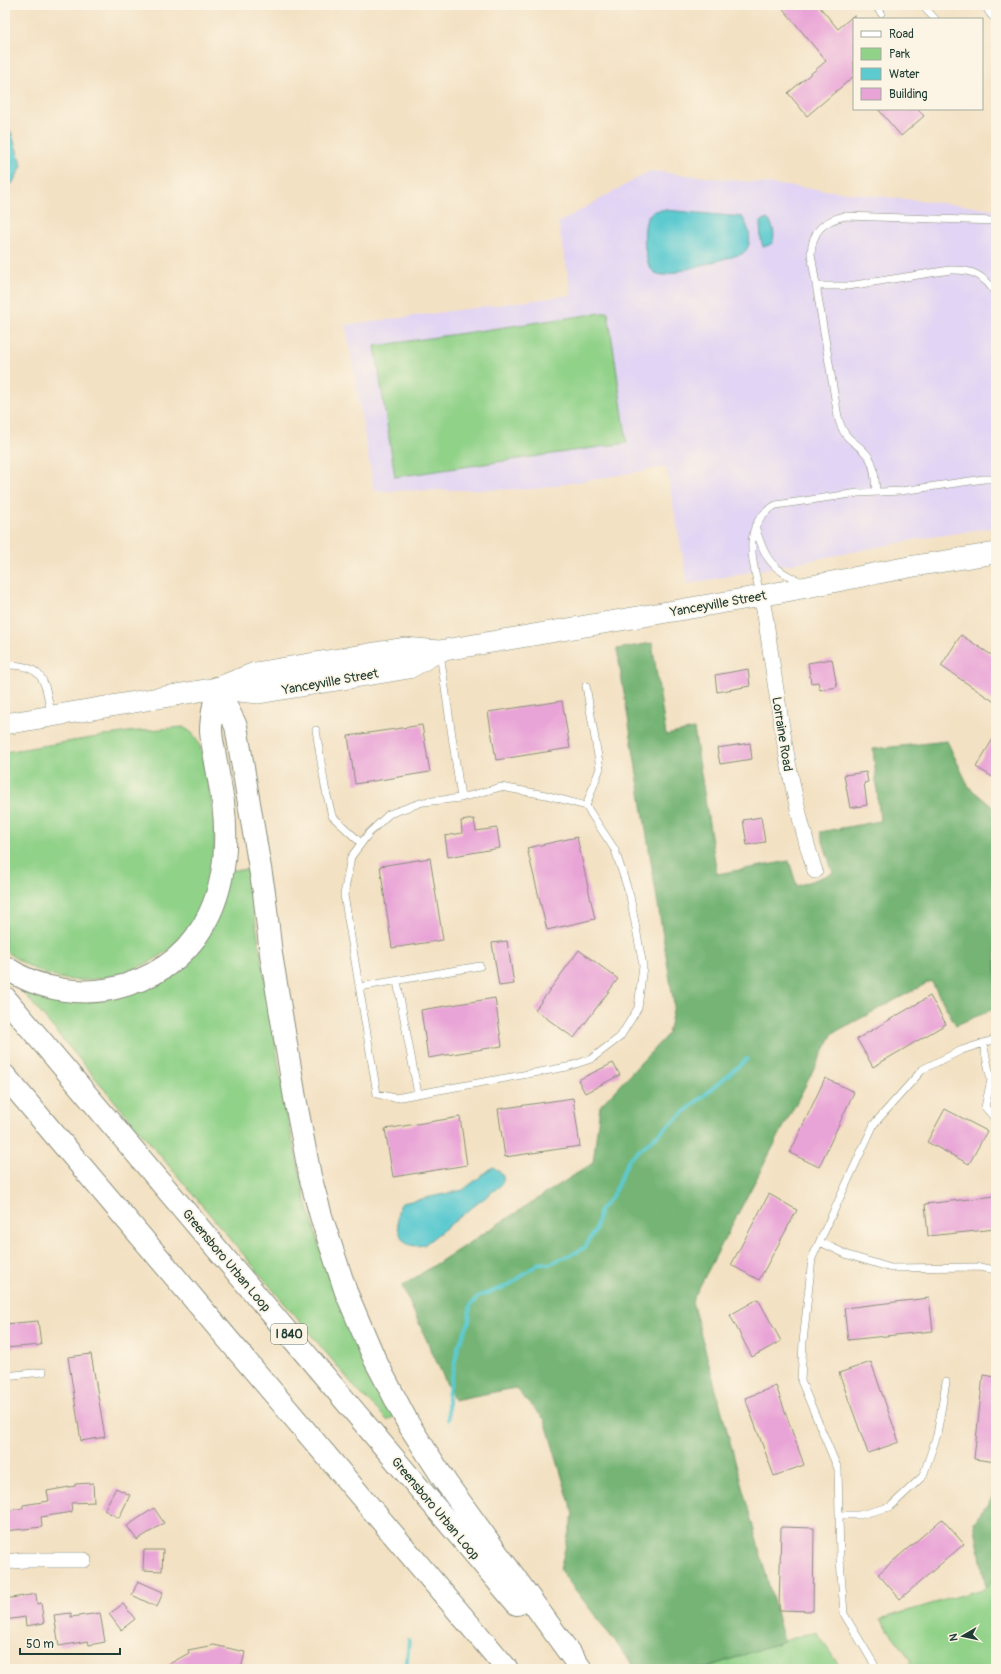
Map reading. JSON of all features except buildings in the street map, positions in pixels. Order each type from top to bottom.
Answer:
[{"type":"highway","points":[[5,967],[26,978],[51,987],[85,992],[102,991],[118,988],[148,976],[176,958],[195,938],[208,919],[215,904],[220,888],[225,856],[223,803],[211,730],[217,688]]},
{"type":"highway","points":[[217,688],[236,726],[264,892],[271,954],[301,1129],[321,1216],[346,1292],[363,1335],[392,1395],[427,1454],[447,1484],[581,1669]]},
{"type":"highway","name":"Greensboro Urban Loop","points":[[5,998],[572,1669]]},
{"type":"highway","points":[[5,1076],[507,1669]]},
{"type":"main road","points":[[992,5],[996,10]]},
{"type":"main road","name":"Yanceyville Street","points":[[5,724],[217,688],[255,673],[405,648],[439,651],[761,596],[914,566],[996,553]]},
{"type":"street","name":"Lorraine Road","points":[[761,596],[790,777],[804,839],[815,870]]},
{"type":"street","points":[[5,1562],[24,1560],[84,1560]]},
{"type":"lane","points":[[875,5],[882,13]]},
{"type":"lane","points":[[922,5],[934,18]]},
{"type":"lane","points":[[876,492],[871,461],[867,455],[850,441],[841,427],[811,254],[811,244],[815,234],[822,225],[833,219],[845,216],[996,220]]},
{"type":"lane","points":[[816,286],[848,286],[962,269],[982,277],[996,294]]},
{"type":"lane","points":[[984,480],[996,473]]},
{"type":"lane","points":[[761,596],[751,543],[755,526],[768,509],[781,504],[858,493],[901,490],[996,479]]},
{"type":"lane","points":[[755,526],[761,546],[771,563],[786,575],[812,586]]},
{"type":"lane","points":[[439,651],[461,798]]},
{"type":"lane","points":[[5,665],[30,668],[42,678],[47,692],[51,716]]},
{"type":"lane","points":[[586,686],[600,768],[586,806]]},
{"type":"lane","points":[[316,730],[325,787],[332,816],[361,843]]},
{"type":"lane","points":[[501,787],[546,794],[586,806],[615,850],[630,896],[643,966],[638,1008],[620,1037],[591,1059],[567,1067],[395,1098],[377,1094],[344,895],[351,857],[361,843],[389,814],[423,802],[461,798],[501,787]]},
{"type":"lane","points":[[359,987],[480,966]]},
{"type":"lane","points":[[397,981],[418,1094]]},
{"type":"lane","points":[[874,1664],[844,1614],[838,1469],[801,1381],[803,1342],[812,1258],[874,1124],[923,1070],[962,1050],[996,1038]]},
{"type":"lane","points":[[983,1043],[991,1080],[985,1107],[996,1120]]},
{"type":"lane","points":[[820,1242],[848,1255],[891,1268],[979,1267],[996,1270]]},
{"type":"lane","points":[[5,1376],[43,1372]]},
{"type":"lane","points":[[839,1515],[859,1515],[890,1507],[923,1476],[937,1434],[946,1382]]},
{"type":"shaded area","points":[[650,171],[996,209],[996,527],[918,539],[688,584],[666,467],[535,489],[374,491],[346,325],[572,295],[558,223]]},
{"type":"green space","points":[[608,312],[627,443],[395,477],[375,346]]},
{"type":"green space","points":[[652,643],[666,735],[694,729],[717,874],[789,861],[797,886],[833,873],[820,832],[880,821],[873,749],[947,741],[969,787],[996,810],[996,1008],[956,1025],[931,981],[833,1033],[692,1301],[784,1641],[702,1669],[636,1669],[560,1570],[573,1514],[545,1420],[515,1388],[454,1400],[402,1286],[593,1163],[600,1106],[668,1034],[674,1005],[617,649]]},
{"type":"green space","points":[[183,727],[193,734],[199,744],[205,764],[214,826],[214,854],[209,883],[200,909],[186,933],[166,952],[139,967],[109,977],[94,979],[65,979],[48,975],[26,965],[5,951],[5,752],[128,732]]},
{"type":"green space","points":[[230,870],[247,870],[287,1115],[306,1201],[332,1286],[362,1355],[395,1415],[388,1421],[359,1392],[18,986],[60,1001],[91,1001],[154,984]]},
{"type":"green space","points":[[996,1493],[996,1579],[986,1588],[974,1522]]},
{"type":"green space","points":[[996,1579],[996,1669],[903,1669],[912,1661],[880,1619],[986,1588]]},
{"type":"green space","points":[[816,1631],[841,1669],[702,1669],[784,1641]]},
{"type":"water","points":[[5,130],[11,132],[22,166],[12,184],[5,186]]},
{"type":"water","points":[[657,210],[742,217],[749,231],[750,236],[748,246],[742,254],[665,275],[657,274],[651,269],[645,250],[645,225],[650,214]]},
{"type":"water","points":[[767,219],[771,223],[774,237],[772,243],[763,247],[760,223]]},
{"type":"water","points":[[493,1167],[502,1174],[503,1182],[501,1185],[424,1245],[417,1246],[407,1244],[405,1242],[398,1229],[397,1217],[402,1203],[463,1190]]},
{"type":"waterway","points":[[448,1420],[448,1396],[458,1347],[469,1322],[470,1306],[479,1296],[508,1286],[539,1263],[549,1264],[585,1247],[595,1231],[600,1210],[613,1195],[629,1159],[747,1059]]},
{"type":"waterway","points":[[406,1669],[409,1640]]}]
